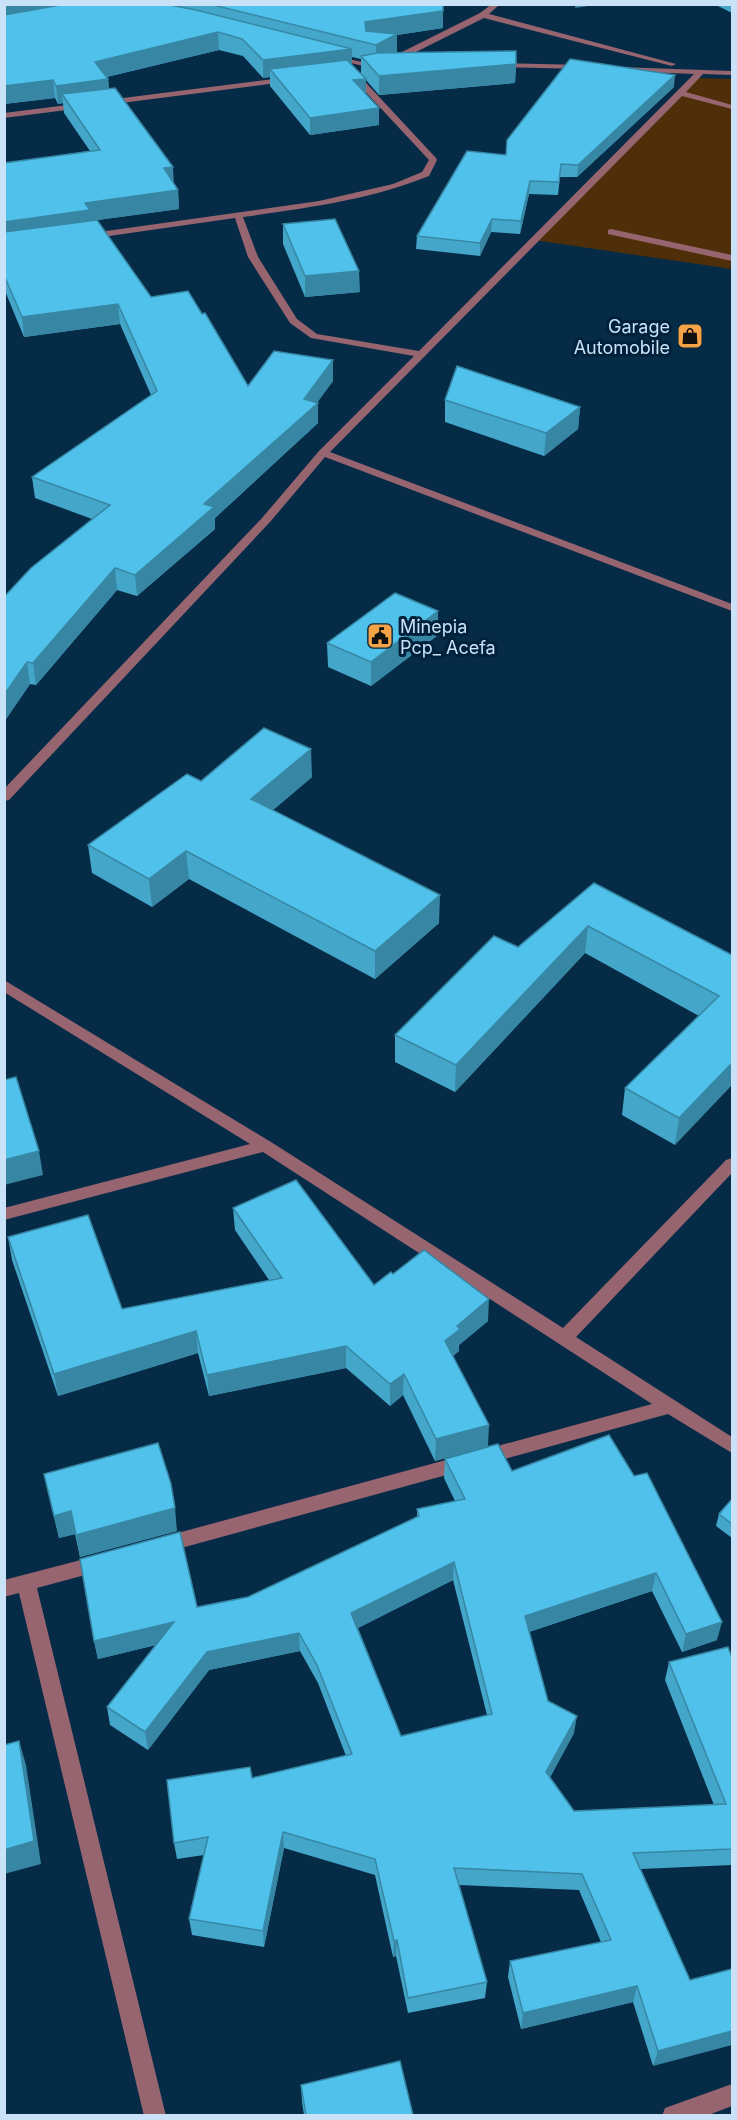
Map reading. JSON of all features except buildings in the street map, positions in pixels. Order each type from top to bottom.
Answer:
[{"type":"street","points":[[322,55],[377,68],[483,15],[497,4]]},
{"type":"street","points":[[483,15],[701,72]]},
{"type":"street","points":[[484,65],[597,68]]},
{"type":"street","points":[[339,73],[398,67]]},
{"type":"street","points":[[609,68],[732,73]]},
{"type":"street","points":[[82,236],[363,195],[396,186],[426,174],[433,160],[350,71]]},
{"type":"street","points":[[4,797],[266,519],[323,453],[701,72]]},
{"type":"street","points":[[4,116],[304,77]]},
{"type":"street","points":[[680,93],[732,107]]},
{"type":"street","points":[[238,215],[253,257],[293,321],[314,336],[422,354]]},
{"type":"street","points":[[611,232],[732,258]]},
{"type":"street","points":[[323,453],[732,608]]},
{"type":"street","points":[[4,985],[265,1146],[732,1446]]},
{"type":"street","points":[[4,1214],[265,1146]]},
{"type":"street","points":[[564,1338],[732,1164]]},
{"type":"street","points":[[141,1551],[671,1406]]},
{"type":"street","points":[[4,1589],[118,1558]]},
{"type":"street","points":[[26,1583],[155,2115]]},
{"type":"street","points":[[673,2115],[732,2095]]},
{"type":"shaded area","points":[[695,78],[732,79],[732,269],[534,240]]},
{"type":"place","name":"Garage Automobile","points":[[690,336]]},
{"type":"place","name":"Minepia Pcp_ Acefa","points":[[380,636]]}]
